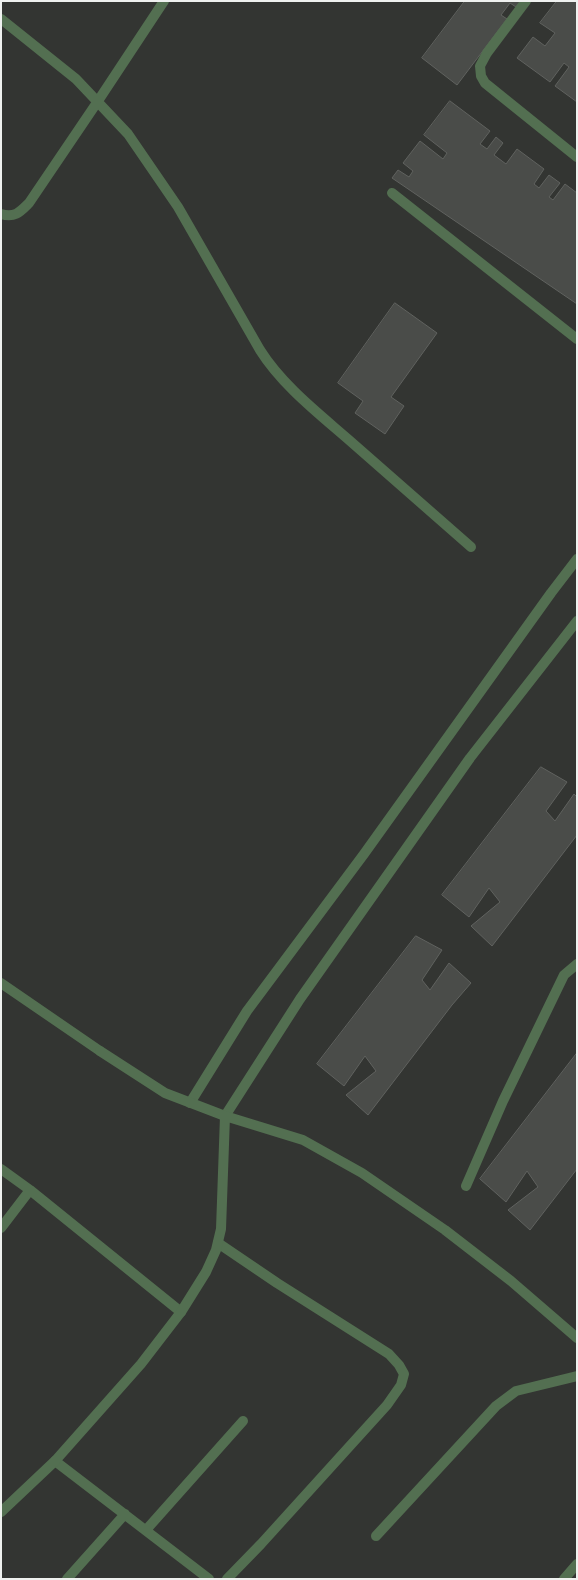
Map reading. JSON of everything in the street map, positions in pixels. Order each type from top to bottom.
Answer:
[{"type":"street","points":[[1,214],[8,216],[19,213],[29,203],[164,1]]},
{"type":"street","points":[[526,1],[487,53],[480,66],[481,76],[485,83],[577,157]]},
{"type":"street","points":[[1,19],[76,79],[98,101],[132,140],[178,207],[268,363],[289,386],[332,425],[471,547]]},
{"type":"street","points":[[392,193],[577,339]]},
{"type":"street","points":[[190,1103],[247,1011],[364,854],[546,599],[577,559]]},
{"type":"street","points":[[1,1512],[55,1461],[140,1364],[181,1312],[206,1272],[218,1243],[221,1229],[223,1203],[225,1116],[300,1000],[470,758],[577,621]]},
{"type":"street","points":[[466,1186],[503,1101],[564,975],[577,964]]},
{"type":"street","points":[[1,983],[100,1051],[165,1093],[225,1116],[303,1140],[362,1173],[445,1230],[511,1281],[577,1338]]},
{"type":"street","points":[[1,1169],[30,1190],[181,1312]]},
{"type":"street","points":[[1,1228],[30,1190]]},
{"type":"street","points":[[218,1243],[277,1283],[389,1354],[399,1365],[404,1374],[401,1385],[387,1405],[261,1544],[227,1579]]},
{"type":"street","points":[[376,1536],[506,1397],[516,1391],[577,1376]]},
{"type":"street","points":[[146,1530],[243,1421]]},
{"type":"street","points":[[55,1461],[206,1578]]},
{"type":"street","points":[[67,1579],[125,1514]]},
{"type":"street","points":[[564,1579],[577,1564]]},
{"type":"building","points":[[465,1],[521,1],[516,7],[510,3],[501,15],[507,19],[457,85],[422,58]]},
{"type":"building","points":[[557,1],[577,1],[577,102],[555,86],[569,67],[564,63],[550,82],[517,58],[533,37],[545,46],[555,33],[540,23]]},
{"type":"building","points":[[450,101],[490,131],[480,144],[487,149],[496,137],[503,143],[494,155],[506,164],[517,149],[544,169],[534,184],[539,188],[549,175],[560,183],[549,197],[553,200],[565,184],[577,193],[577,304],[392,178],[398,170],[409,177],[413,171],[403,163],[420,141],[443,159],[447,153],[424,135]]},
{"type":"building","points":[[395,303],[437,333],[391,397],[404,406],[385,434],[355,413],[363,401],[338,383]]},
{"type":"building","points":[[541,767],[567,782],[546,811],[555,821],[574,794],[577,797],[577,835],[492,946],[471,926],[500,902],[489,888],[469,917],[442,895]]},
{"type":"building","points":[[416,936],[442,950],[422,980],[430,990],[449,963],[471,983],[452,1005],[368,1115],[346,1095],[376,1071],[365,1056],[344,1086],[317,1064]]},
{"type":"building","points":[[577,1053],[577,1169],[530,1230],[508,1210],[538,1187],[527,1171],[506,1202],[480,1179]]}]
